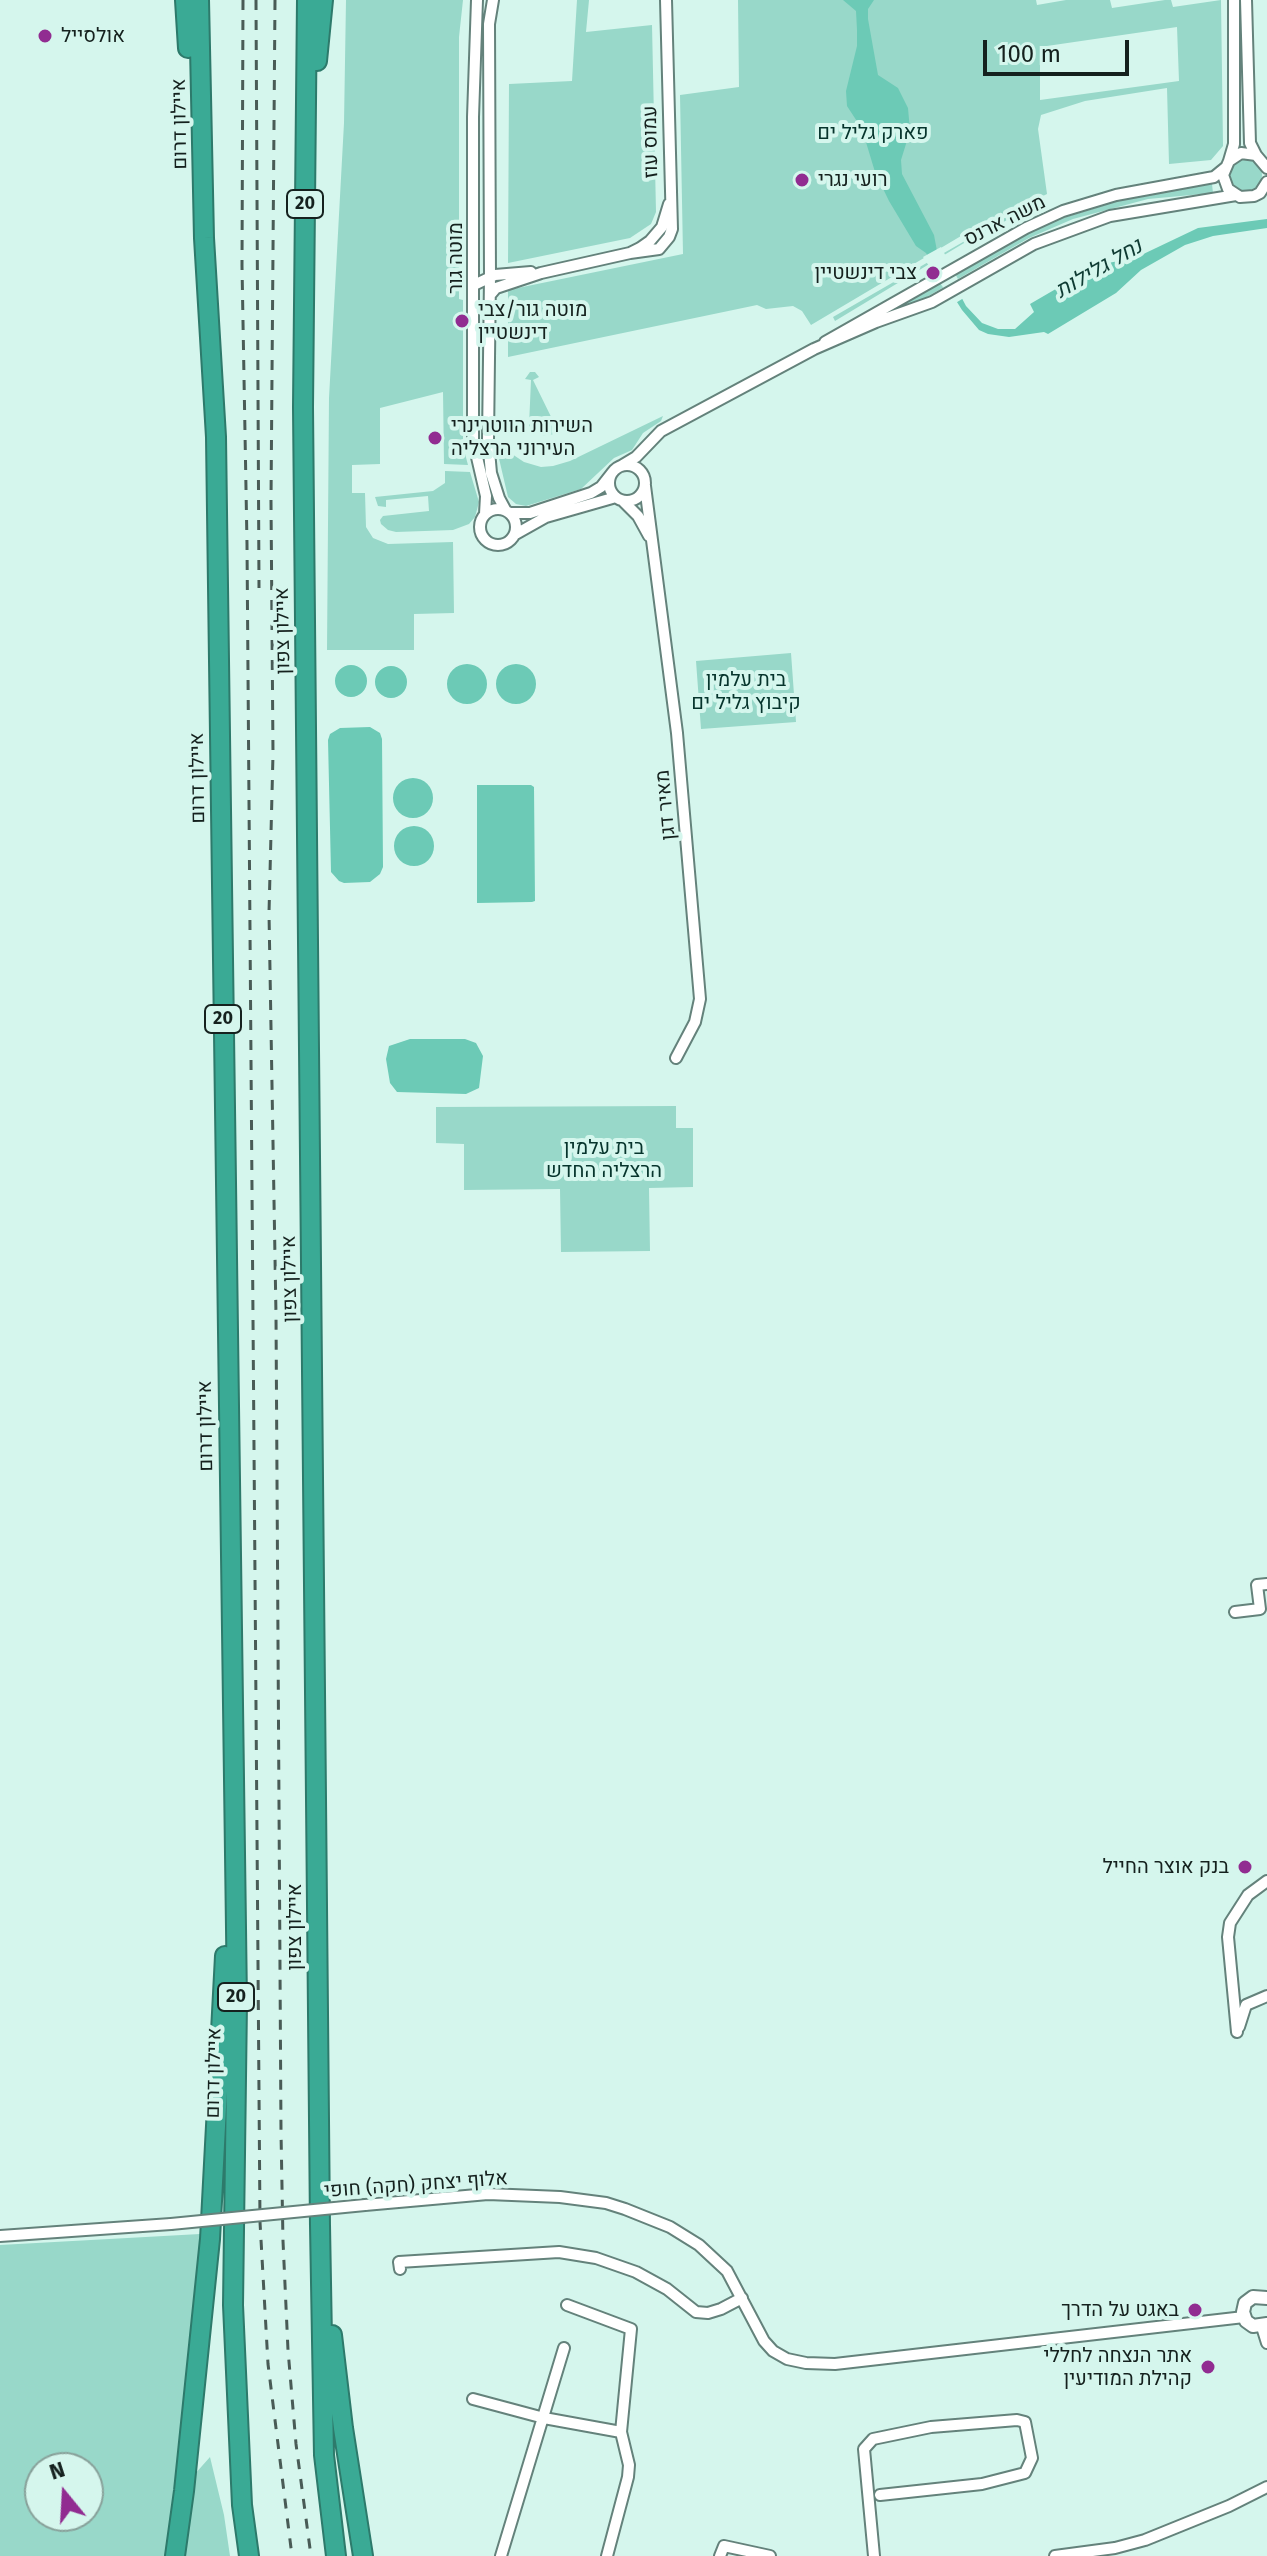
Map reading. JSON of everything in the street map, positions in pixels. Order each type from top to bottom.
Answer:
[{"type":"highway","points":[[185,0],[204,238]]},
{"type":"highway","name":"איילון דרום","points":[[199,0],[204,238],[216,437],[237,2002],[233,2305],[242,2505],[249,2556]]},
{"type":"highway","name":"איילון דרום","points":[[207,0],[208,295]]},
{"type":"highway","name":"איילון צפון","points":[[307,0],[303,407],[320,2225],[324,2455],[336,2556]]},
{"type":"highway","points":[[303,407],[316,0]]},
{"type":"highway","points":[[313,100],[323,0]]},
{"type":"highway","points":[[175,2556],[210,2239],[232,1801]]},
{"type":"highway","points":[[320,2225],[343,2428],[363,2556]]},
{"type":"street","name":"מוטה גור","points":[[477,0],[473,117],[474,259],[486,284],[491,473],[499,498],[508,512]]},
{"type":"street","name":"מוטה גור","points":[[485,514],[486,496],[473,440],[490,264],[489,24],[493,0]]},
{"type":"street","name":"עמוס עוז","points":[[504,279],[651,251],[664,244],[672,229],[673,217],[670,201],[666,0]]},
{"type":"street","points":[[1234,0],[1234,144],[1225,182],[1236,195]]},
{"type":"street","points":[[1246,0],[1250,143],[1267,168]]},
{"type":"street","name":"משה ארנס","points":[[818,347],[832,335],[1026,228],[1063,211],[1116,195],[1214,177],[1241,153],[1256,155]]},
{"type":"street","name":"משה ארנס","points":[[508,512],[530,513],[591,493],[636,457],[661,431],[818,347],[932,302],[1034,244],[1100,219],[1136,211],[1236,195],[1247,198],[1260,193],[1267,182]]},
{"type":"street","points":[[490,264],[504,279]]},
{"type":"street","points":[[486,284],[496,288],[504,279]]},
{"type":"street","points":[[486,284],[504,279]]},
{"type":"street","points":[[514,535],[516,523],[508,512],[495,509],[485,514],[480,532],[487,542],[499,545],[546,517],[618,498],[636,499],[644,480],[648,444]]},
{"type":"street","points":[[618,498],[610,488],[617,470],[632,466],[644,480]]},
{"type":"street","name":"מאיר דגן","points":[[644,480],[681,773],[700,999],[695,1022],[682,1052],[676,1058]]},
{"type":"street","name":"מאיר דגן","points":[[618,498],[638,516],[654,544]]},
{"type":"street","points":[[1235,1612],[1260,1609],[1257,1585],[1267,1584]]},
{"type":"street","points":[[1267,1881],[1248,1895],[1230,1923],[1228,1937],[1237,2032],[1246,2005],[1267,1996]]},
{"type":"street","name":"אלוף יצחק (חקה) חופי","points":[[0,2236],[171,2224],[488,2194],[560,2197],[606,2203],[670,2227],[699,2245],[727,2271],[764,2341],[787,2359],[835,2364],[1244,2317]]},
{"type":"street","points":[[400,2269],[399,2262],[559,2252],[596,2258],[636,2272],[667,2289],[696,2312],[708,2313],[742,2298]]},
{"type":"street","points":[[1267,2298],[1257,2296],[1249,2299],[1243,2307],[1249,2324],[1264,2326],[1267,2343]]},
{"type":"street","points":[[567,2305],[631,2329],[621,2432],[629,2465],[628,2477],[607,2556]]},
{"type":"street","points":[[501,2556],[564,2348]]},
{"type":"street","points":[[473,2399],[544,2418],[621,2432]]},
{"type":"street","points":[[874,2556],[864,2449],[873,2439],[931,2427],[1017,2420],[1025,2422],[1032,2458],[1025,2473],[982,2484],[880,2495]]},
{"type":"street","points":[[1055,2556],[1115,2548],[1145,2540],[1267,2487]]},
{"type":"street","points":[[720,2556],[724,2546],[770,2556]]},
{"type":"green space","points":[[346,0],[463,0],[459,37],[459,299],[463,300],[463,446],[468,465],[444,464],[443,392],[380,408],[380,464],[352,465],[352,493],[365,493],[366,527],[373,538],[388,544],[453,542],[454,613],[414,614],[414,650],[327,650],[329,398],[344,123]]},
{"type":"green space","points":[[577,0],[589,0],[586,32],[652,25],[656,212],[651,224],[630,238],[508,263],[509,84],[572,81]]},
{"type":"green space","name":"פארק גליל ים","points":[[738,0],[1036,0],[1037,5],[1066,0],[1110,0],[1112,8],[1165,0],[1171,0],[1173,7],[1221,0],[1223,146],[1211,160],[1169,164],[1167,88],[1085,101],[1041,115],[1038,129],[1047,194],[961,236],[811,325],[802,311],[793,306],[766,309],[757,305],[508,357],[508,290],[683,254],[680,95],[739,87]],"holes":[[[1177,27],[1179,81],[1040,100],[1040,47]]]},
{"type":"green space","points":[[1246,159],[1257,164],[1262,175],[1257,186],[1246,191],[1235,186],[1230,175],[1235,164]]},
{"type":"green space","points":[[1212,184],[1213,193],[1148,199],[1073,219],[1029,238],[918,302],[877,318],[876,315],[912,299],[1009,242],[1050,222],[1128,198]]},
{"type":"green space","points":[[1015,212],[1015,216],[974,237],[835,321],[833,317]]},
{"type":"green space","points":[[530,372],[535,372],[539,377],[533,380],[558,431],[554,434],[543,436],[529,426],[531,380],[525,379]]},
{"type":"green space","points":[[663,416],[661,421],[643,433],[632,450],[614,458],[581,489],[526,506],[516,504],[508,497],[498,447],[504,444],[509,452],[524,462],[541,467],[553,466],[570,461]]},
{"type":"green space","points":[[445,471],[470,472],[479,502],[475,517],[469,524],[453,530],[396,532],[381,524],[383,516],[429,511],[428,496],[386,500],[386,507],[378,506],[375,497],[433,491],[445,483]]},
{"type":"green space","name":"בית עלמין קיבוץ גליל ים","points":[[791,653],[796,722],[701,729],[696,661]]},
{"type":"green space","name":"בית עלמין הרצליה החדש","points":[[676,1106],[676,1128],[693,1128],[693,1187],[649,1188],[650,1251],[561,1252],[560,1189],[464,1190],[464,1144],[436,1143],[436,1107]]},
{"type":"green space","points":[[200,2234],[181,2472],[169,2556],[0,2556],[0,2245]]},
{"type":"green space","points":[[210,2457],[230,2556],[183,2556],[194,2475]]},
{"type":"water","name":"נחל גלילות","points":[[843,0],[874,0],[868,9],[868,19],[878,75],[898,88],[908,108],[910,131],[901,160],[902,174],[966,306],[982,323],[998,329],[1015,329],[1034,312],[1030,304],[1097,265],[1135,258],[1198,228],[1267,219],[1267,228],[1213,236],[1185,245],[1141,270],[1116,293],[1048,334],[1009,337],[979,330],[962,310],[926,253],[916,246],[889,201],[875,172],[862,129],[847,106],[846,91],[857,46],[857,30],[856,11]]},
{"type":"water","points":[[467,664],[481,670],[487,684],[481,698],[467,704],[453,698],[447,684],[453,670]]},
{"type":"water","points":[[516,664],[530,670],[536,684],[530,698],[516,704],[502,698],[496,684],[502,670]]},
{"type":"water","points":[[351,665],[363,669],[367,681],[363,693],[351,697],[339,693],[335,681],[339,669]]},
{"type":"water","points":[[391,666],[403,670],[407,682],[403,694],[391,698],[379,694],[375,682],[379,670]]},
{"type":"water","points":[[370,727],[380,733],[382,739],[383,867],[370,882],[344,883],[331,872],[328,740],[330,734],[340,728]]},
{"type":"water","points":[[413,778],[427,784],[433,798],[427,812],[413,818],[399,812],[393,798],[399,784]]},
{"type":"water","points":[[477,785],[534,787],[535,901],[477,903]]},
{"type":"water","points":[[414,826],[428,832],[434,846],[428,860],[414,866],[400,860],[394,846],[400,832]]},
{"type":"water","points":[[410,1039],[465,1039],[476,1043],[483,1056],[479,1088],[466,1094],[397,1092],[390,1083],[386,1059],[389,1046]]},
{"type":"pier","points":[[941,247],[967,296],[954,304],[923,257]]},
{"type":"railway","points":[[243,0],[242,266],[247,544],[260,2222],[268,2364],[292,2556]]},
{"type":"railway","points":[[256,0],[259,588]]},
{"type":"railway","points":[[275,0],[271,501],[273,754],[269,913],[276,1315],[281,2132],[288,2350],[296,2444],[311,2556]]},
{"type":"place","name":"אולסייל","points":[[45,36]]},
{"type":"place","name":"רועי נגרי","points":[[802,180]]},
{"type":"place","name":"צבי דינשטיין","points":[[933,273]]},
{"type":"place","name":"מוטה גור/צבי דינשטיין","points":[[462,321]]},
{"type":"place","name":"השירות הווטרינרי העירוני הרצליה","points":[[435,438]]},
{"type":"place","name":"בנק אוצר החייל","points":[[1245,1867]]},
{"type":"place","name":"באגט על הדרך","points":[[1195,2310]]},
{"type":"place","name":"אתר הנצחה לחללי קהילת המודיעין","points":[[1208,2367]]}]
